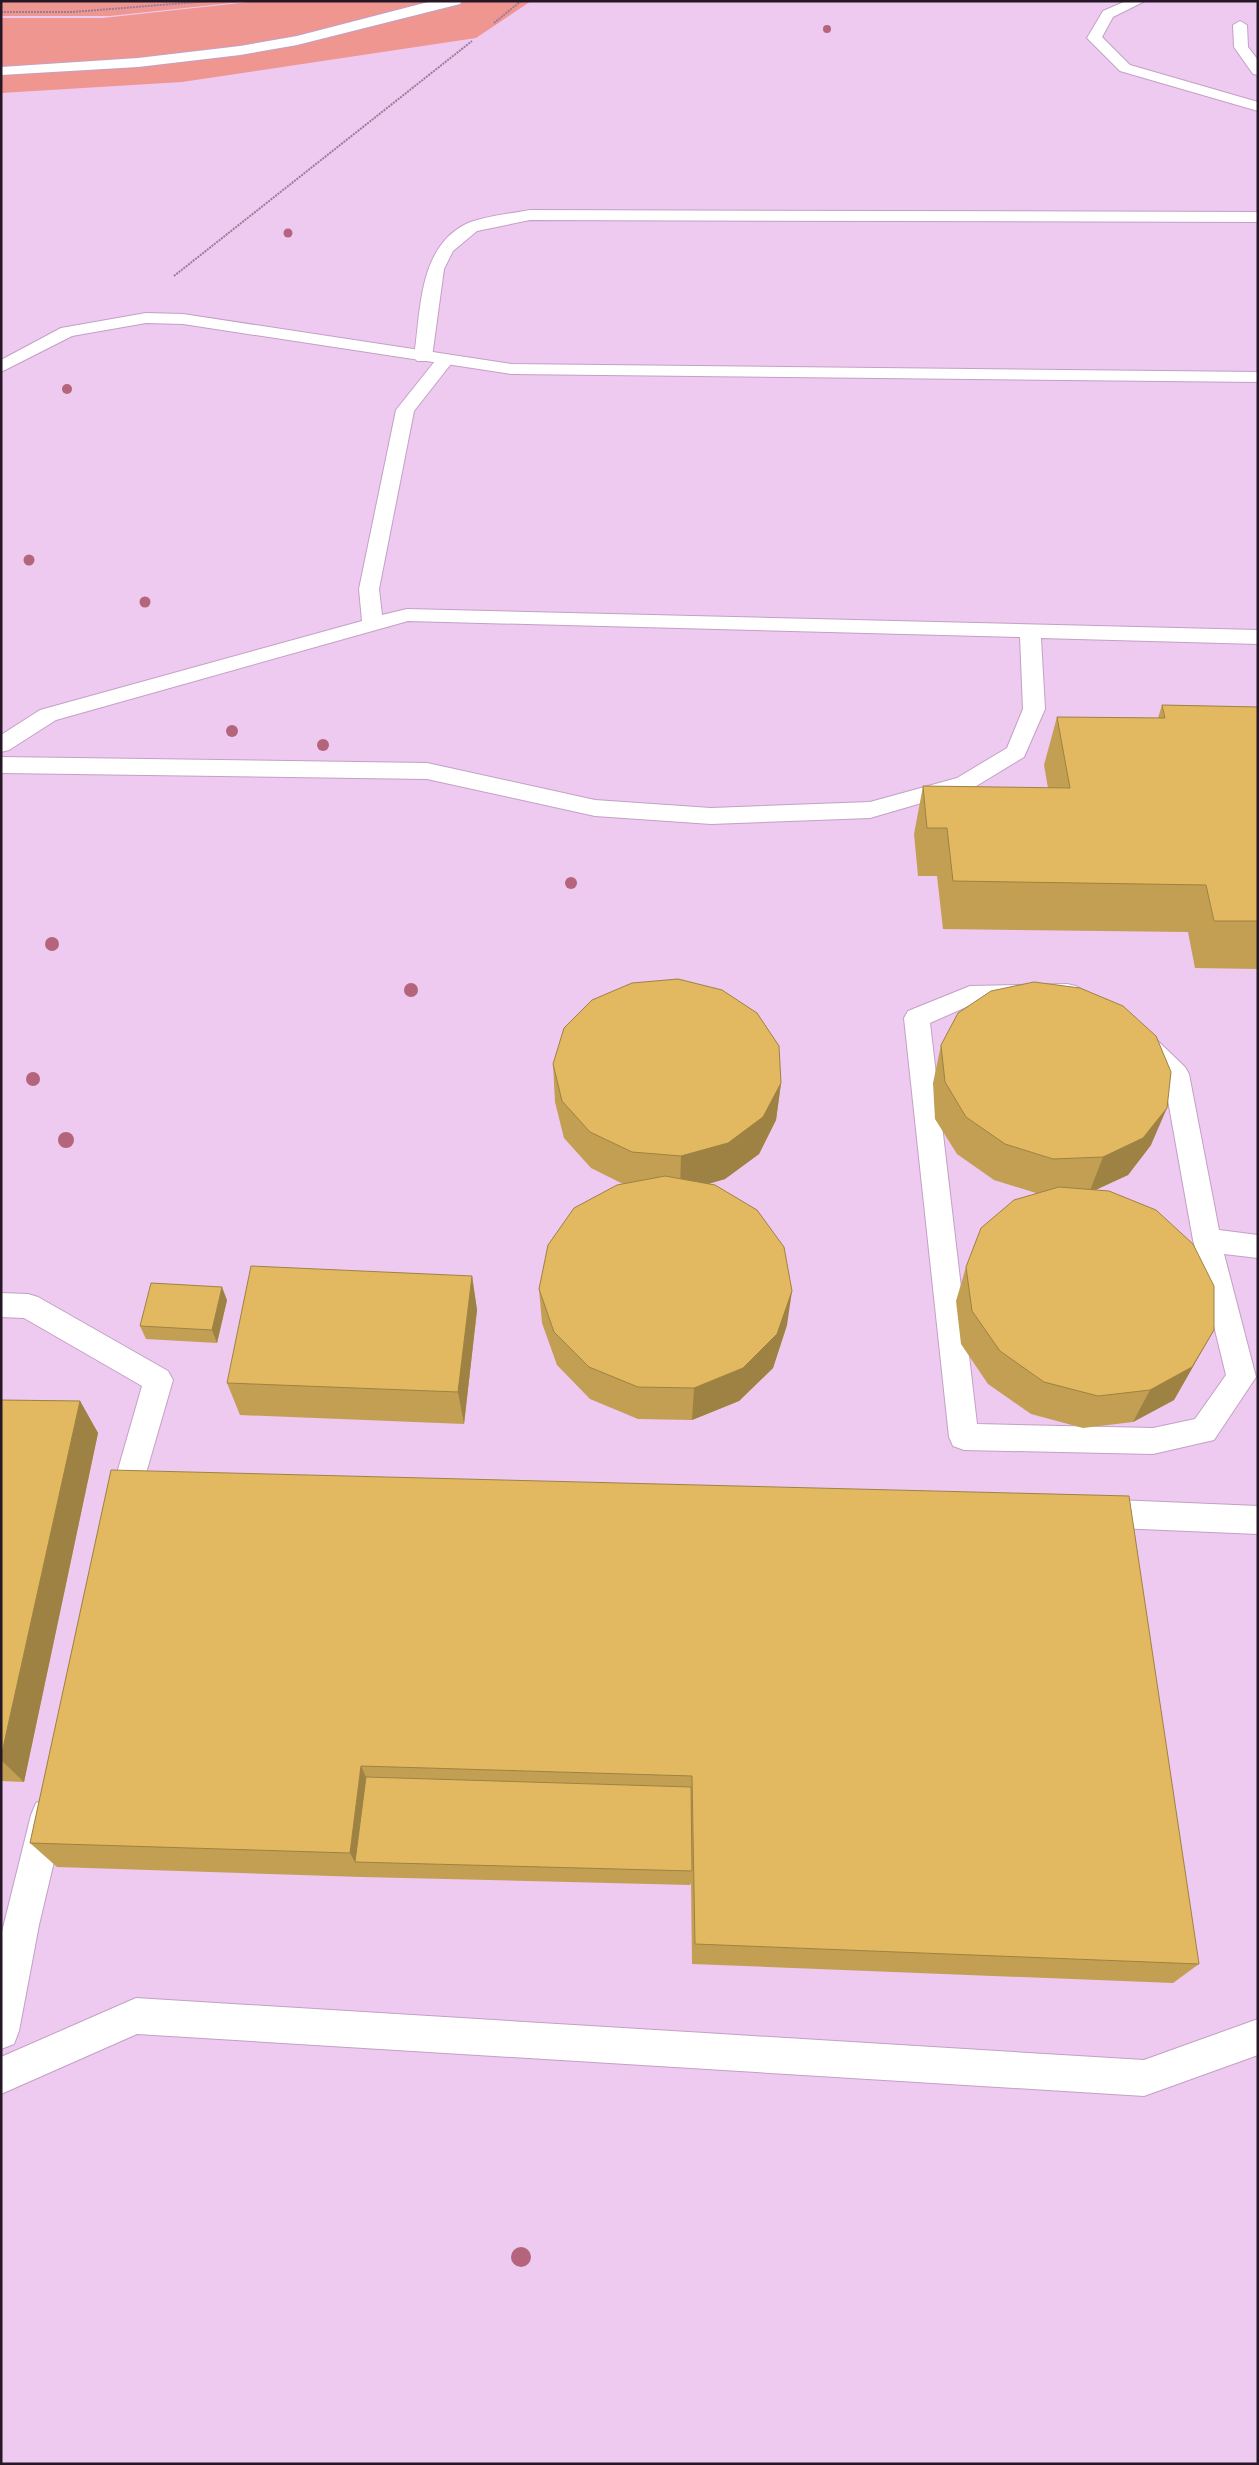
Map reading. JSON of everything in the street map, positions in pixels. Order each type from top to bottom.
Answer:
[{"type":"street","points":[[1,71],[179,58],[276,44],[426,6],[456,1]]},
{"type":"street","points":[[1138,1],[1108,14],[1094,38],[1125,68],[1258,107]]},
{"type":"street","points":[[1240,25],[1241,47],[1258,71]]},
{"type":"street","points":[[422,357],[427,340],[436,269],[446,248],[472,227],[501,219],[530,215],[1258,217]]},
{"type":"street","points":[[1,367],[67,332],[146,318],[183,319],[422,357],[511,369],[1258,377]]},
{"type":"street","points":[[373,624],[369,588],[404,410],[445,360]]},
{"type":"street","points":[[1,745],[48,715],[406,615],[1258,637]]},
{"type":"street","points":[[1,765],[427,770],[595,808],[711,816],[870,810],[965,783],[1016,752],[1034,709],[1030,631]]},
{"type":"street","points":[[1067,993],[1128,1028],[1176,1074],[1207,1240],[1242,1377],[1204,1431],[1153,1441],[964,1437],[917,1018],[970,995],[1067,993]]},
{"type":"street","points":[[1207,1240],[1258,1247]]},
{"type":"street","points":[[1,1305],[28,1306],[158,1380],[146,1473],[114,1540]]},
{"type":"street","points":[[1068,1512],[1258,1520]]},
{"type":"street","points":[[1,2031],[21,1925],[54,1790]]},
{"type":"street","points":[[1,2076],[136,2016],[1144,2078],[1258,2038]]},
{"type":"path","points":[[1,12],[73,12],[210,1]]},
{"type":"path","points":[[491,26],[521,1]]},
{"type":"path","points":[[146,318],[154,292],[476,38]]},
{"type":"shaded area","points":[[1,1],[250,1],[110,16],[1,16]]},
{"type":"shaded area","points":[[259,1],[531,1],[476,38],[182,82],[1,93],[1,18],[103,18]]},
{"type":"building","points":[[1162,705],[1258,707],[1258,921],[1214,921],[1206,885],[953,881],[947,828],[927,828],[923,786],[1070,788],[1057,717],[1165,718]]},
{"type":"building","points":[[678,979],[722,990],[757,1013],[779,1046],[781,1083],[763,1117],[728,1143],[681,1156],[632,1152],[590,1132],[562,1101],[553,1064],[564,1028],[592,1000],[632,983]]},
{"type":"building","points":[[1034,982],[1080,988],[1123,1006],[1156,1036],[1171,1072],[1167,1108],[1143,1138],[1103,1157],[1053,1159],[1005,1144],[966,1117],[945,1082],[941,1045],[958,1013],[991,991]]},
{"type":"building","points":[[665,1176],[715,1185],[757,1210],[784,1247],[792,1291],[777,1334],[743,1368],[694,1388],[638,1387],[589,1367],[554,1332],[539,1289],[548,1245],[574,1208],[617,1185]]},
{"type":"building","points":[[1059,1187],[1109,1191],[1156,1210],[1193,1244],[1214,1286],[1214,1330],[1192,1367],[1150,1390],[1098,1396],[1044,1382],[1000,1351],[972,1311],[966,1267],[981,1228],[1014,1200]]},
{"type":"building","points":[[251,1266],[472,1276],[458,1392],[227,1383]]},
{"type":"building","points":[[151,1283],[222,1287],[212,1330],[140,1326]]},
{"type":"building","points":[[1,1400],[80,1401],[1,1757]]},
{"type":"building","points":[[111,1470],[1129,1496],[1199,1964],[695,1944],[692,1776],[361,1766],[350,1853],[30,1843]]},
{"type":"building","points":[[366,1777],[691,1787],[692,1871],[355,1862]]}]
